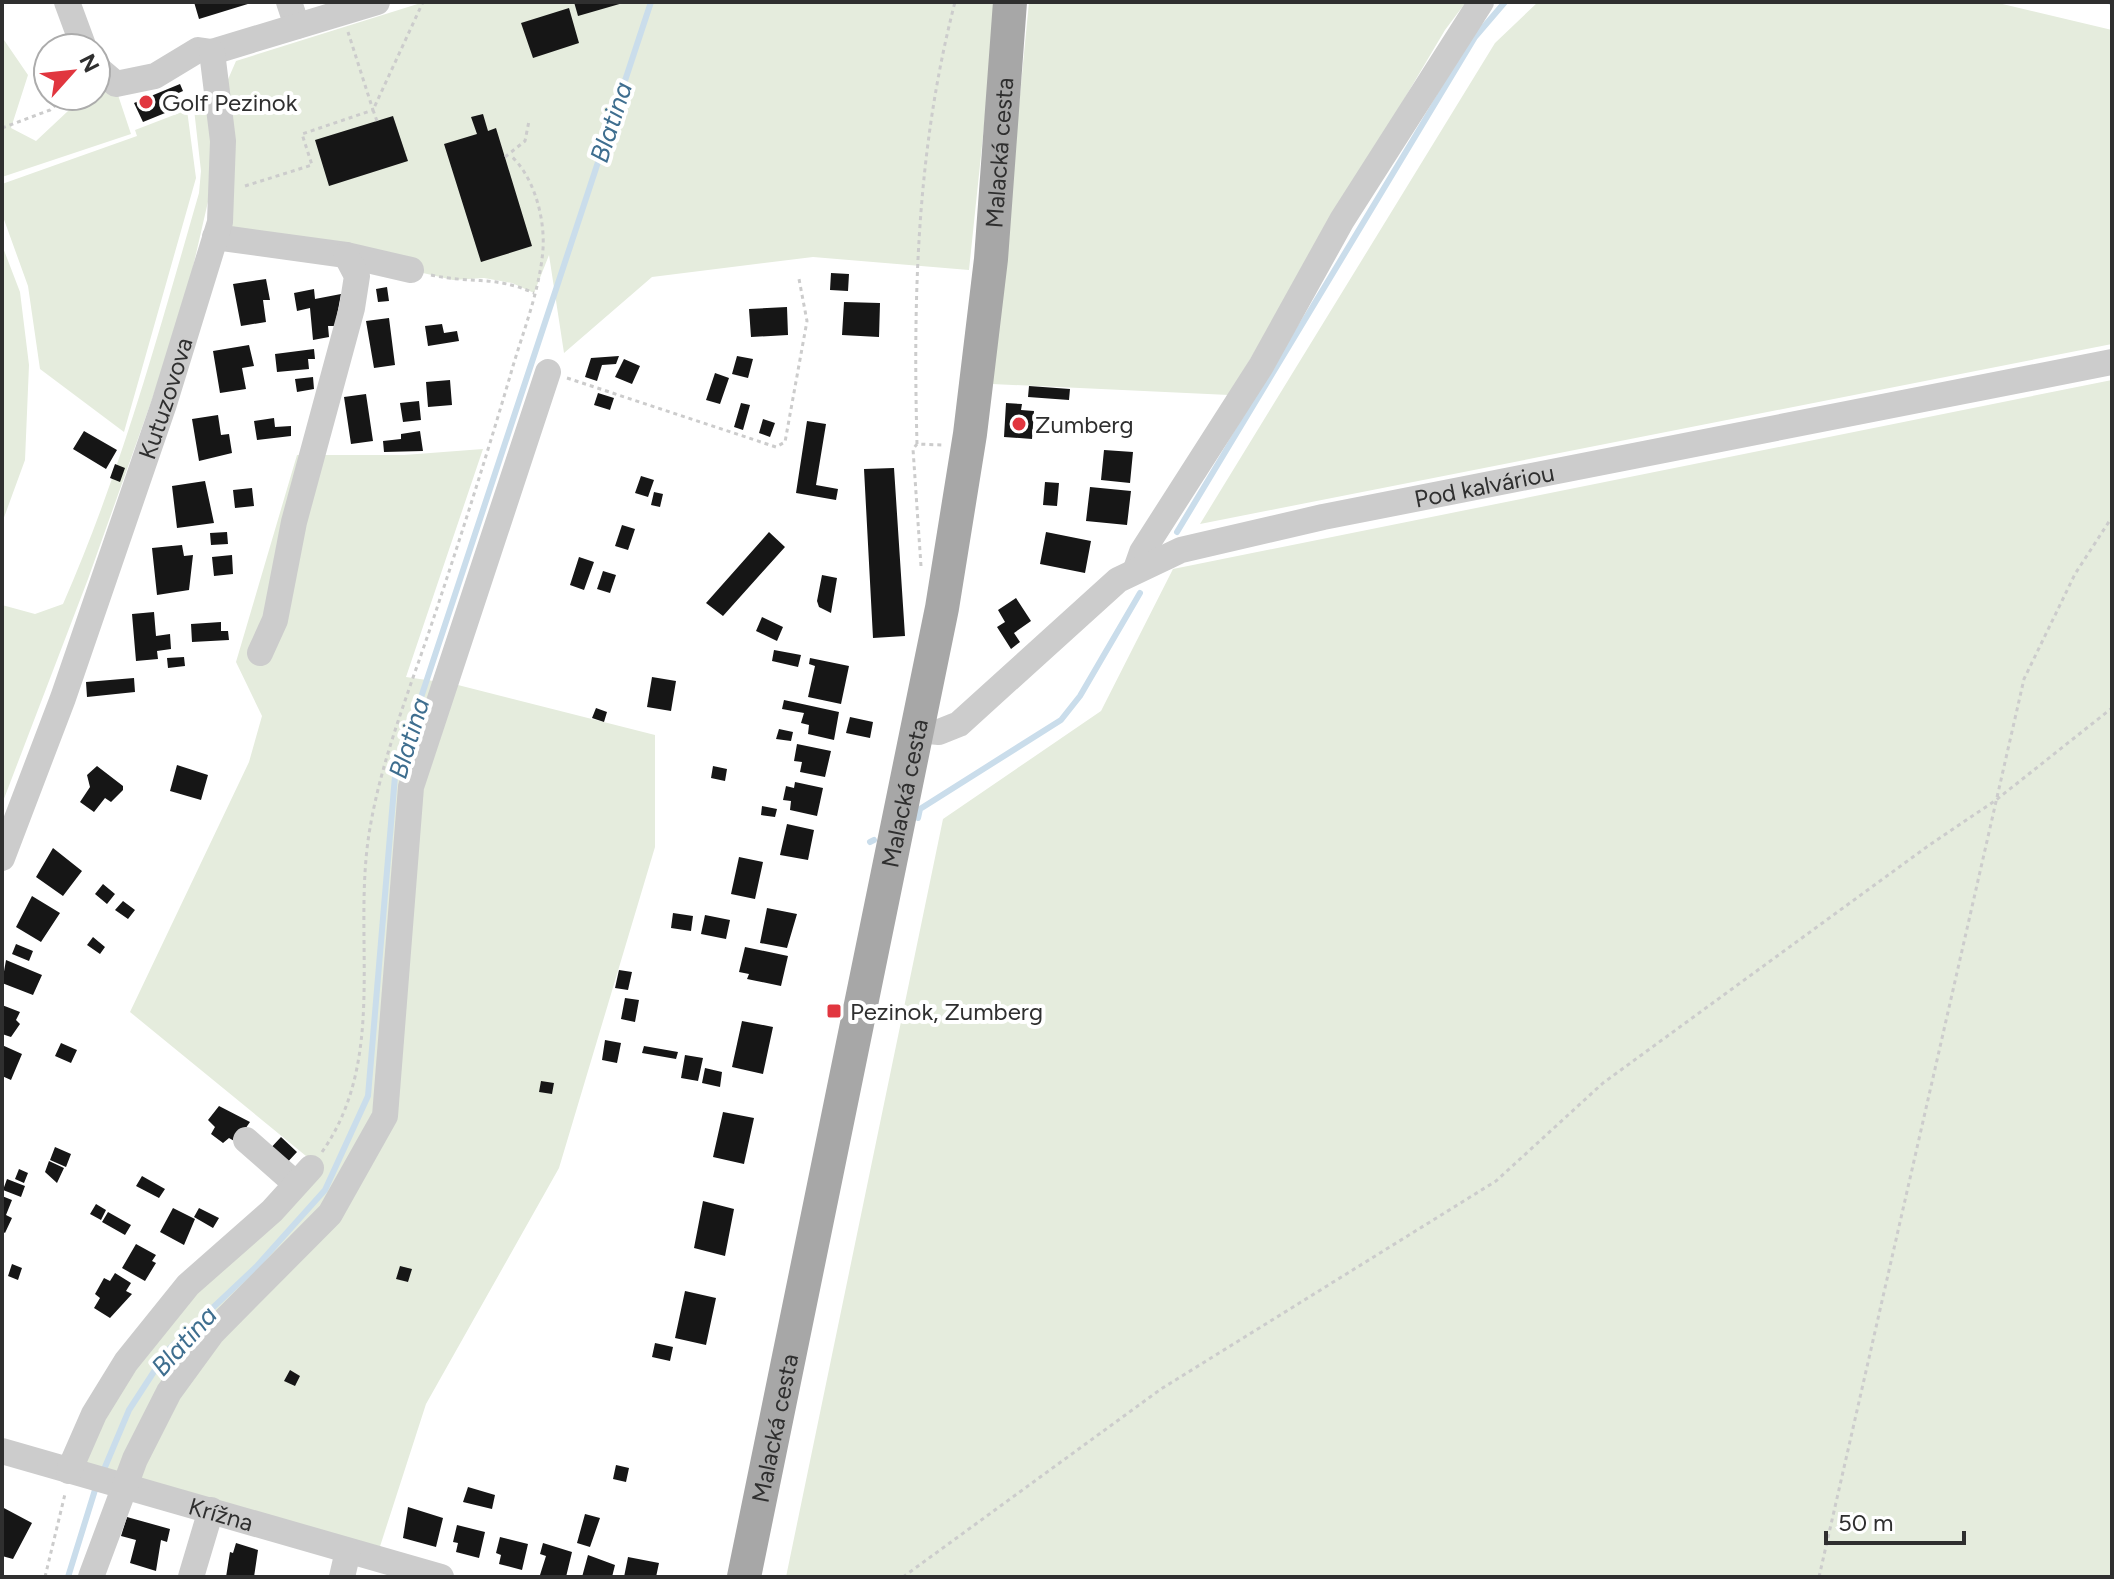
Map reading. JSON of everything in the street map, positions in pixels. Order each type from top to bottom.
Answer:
[{"type":"main road","name":"Malacká cesta","points":[[744,1577],[942,608],[968,448],[991,259],[1010,2]]},
{"type":"street","points":[[67,2],[78,32]]},
{"type":"street","points":[[112,81],[116,84],[155,76],[198,50],[212,52],[293,14],[377,2]]},
{"type":"street","points":[[1136,569],[1142,552],[1261,366],[1342,220],[1481,2]]},
{"type":"street","name":"Kutuzovova","points":[[2,858],[63,698],[159,418],[220,222],[223,141],[212,52]]},
{"type":"street","points":[[215,237],[346,255],[411,270]]},
{"type":"street","points":[[260,653],[275,620],[294,522],[352,308],[357,276],[346,255]]},
{"type":"street","name":"Pod kalváriou","points":[[917,730],[939,732],[959,724],[1043,645],[1136,569],[1181,550],[1252,532],[2112,362]]},
{"type":"street","points":[[91,1577],[121,1484],[150,1426],[194,1352],[330,1214],[385,1116],[411,787],[548,372]]},
{"type":"street","points":[[72,1471],[94,1414],[126,1362],[188,1285],[304,1176],[246,1140]]},
{"type":"street","name":"Krížna","points":[[2,1451],[441,1577]]},
{"type":"street","points":[[191,1577],[211,1510]]},
{"type":"street","points":[[342,1577],[348,1551]]},
{"type":"path","points":[[234,190],[312,165],[302,134],[373,110],[423,2]]},
{"type":"path","points":[[922,578],[913,449],[917,444],[913,317],[919,216],[947,34],[955,2]]},
{"type":"path","points":[[346,25],[377,121]]},
{"type":"path","points":[[2,128],[45,112]]},
{"type":"path","points":[[505,157],[525,141],[529,121]]},
{"type":"path","points":[[411,270],[453,280],[484,278],[512,283],[534,293]]},
{"type":"path","points":[[548,372],[776,447],[785,442],[807,321],[799,279]]},
{"type":"path","points":[[917,444],[968,448]]},
{"type":"path","points":[[1819,1577],[2024,679],[2075,574],[2112,517]]},
{"type":"path","points":[[903,1577],[1161,1389],[1496,1181],[1603,1083],[1928,846],[1996,800],[2112,708]]},
{"type":"path","points":[[45,1577],[72,1471]]},
{"type":"green space","points":[[424,2],[997,2],[969,270],[813,257],[652,277],[564,353],[549,255],[534,293],[512,283],[484,278],[453,280],[346,255],[223,238],[226,84],[236,61]]},
{"type":"green space","points":[[1029,2],[1466,2],[1445,30],[1229,395],[992,384]]},
{"type":"green space","points":[[1538,2],[1994,2],[2112,30],[2112,344],[1200,524],[1495,43]]},
{"type":"green space","points":[[2,37],[28,75],[11,128],[36,141],[67,112],[112,112],[112,88],[117,92],[131,134],[2,177]]},
{"type":"green space","points":[[209,106],[215,171],[182,315],[88,579],[2,804],[2,605],[35,614],[63,604],[84,554],[138,401],[199,193],[201,171],[194,109]]},
{"type":"green space","points":[[187,110],[196,178],[124,432],[40,369],[28,286],[2,214],[2,184],[137,136],[135,130]]},
{"type":"green space","points":[[2,245],[20,292],[29,365],[25,460],[2,523]]},
{"type":"green space","points":[[2112,380],[2112,1577],[786,1577],[943,819],[1101,711],[1173,569]]},
{"type":"green space","points":[[483,449],[406,677],[454,684],[655,735],[655,847],[559,1168],[426,1404],[374,1565],[71,1470],[126,1362],[311,1168],[306,1156],[130,1012],[249,762],[262,716],[236,662],[297,455],[404,455]]},
{"type":"building","points":[[194,2],[251,2],[251,3],[199,19]]},
{"type":"building","points":[[574,2],[623,2],[623,3],[578,16]]},
{"type":"building","points":[[569,8],[579,43],[533,58],[521,23]]},
{"type":"building","points":[[180,84],[183,91],[165,99],[170,111],[143,122],[134,103]]},
{"type":"building","points":[[483,114],[488,131],[496,128],[532,246],[481,262],[444,144],[477,134],[471,117]]},
{"type":"building","points":[[393,116],[408,161],[329,186],[315,140]]},
{"type":"building","points":[[831,273],[849,274],[848,291],[830,290]]},
{"type":"building","points":[[266,279],[270,300],[263,300],[266,322],[241,326],[233,284]]},
{"type":"building","points":[[387,287],[389,301],[378,302],[376,289]]},
{"type":"building","points":[[314,289],[315,299],[341,294],[335,326],[328,326],[329,337],[313,340],[310,308],[297,311],[294,293]]},
{"type":"building","points":[[844,302],[880,303],[879,337],[842,335]]},
{"type":"building","points":[[787,307],[788,335],[751,337],[749,309]]},
{"type":"building","points":[[389,318],[395,365],[374,368],[366,321]]},
{"type":"building","points":[[442,324],[444,333],[457,331],[459,341],[428,346],[425,326]]},
{"type":"building","points":[[249,345],[254,366],[242,368],[246,389],[220,393],[213,351]]},
{"type":"building","points":[[314,349],[315,359],[308,359],[309,369],[277,372],[275,354]]},
{"type":"building","points":[[619,356],[616,364],[602,365],[597,381],[585,377],[591,358]]},
{"type":"building","points":[[737,356],[753,359],[748,378],[732,374]]},
{"type":"building","points":[[624,359],[640,366],[632,384],[615,377]]},
{"type":"building","points":[[715,373],[729,378],[720,404],[706,400]]},
{"type":"building","points":[[313,377],[314,389],[297,392],[295,379]]},
{"type":"building","points":[[450,380],[452,405],[428,407],[426,382]]},
{"type":"building","points":[[1029,386],[1070,389],[1069,400],[1028,397]]},
{"type":"building","points":[[598,393],[614,398],[610,410],[594,405]]},
{"type":"building","points":[[366,394],[373,441],[351,444],[344,397]]},
{"type":"building","points":[[419,401],[421,420],[403,422],[400,403]]},
{"type":"building","points":[[741,403],[750,405],[743,430],[734,427]]},
{"type":"building","name":"Zumberg","points":[[1006,403],[1022,404],[1021,410],[1034,411],[1032,439],[1004,437]]},
{"type":"building","points":[[218,415],[221,435],[229,434],[232,453],[199,461],[192,419]]},
{"type":"building","points":[[274,418],[275,427],[291,426],[291,436],[257,440],[254,421]]},
{"type":"building","points":[[763,419],[775,423],[770,437],[759,433]]},
{"type":"building","points":[[807,421],[826,424],[816,485],[838,489],[836,500],[796,493]]},
{"type":"building","points":[[84,431],[117,450],[106,469],[73,449]]},
{"type":"building","points":[[420,431],[423,451],[384,452],[383,441],[401,439],[401,434]]},
{"type":"building","points":[[1104,450],[1133,452],[1130,483],[1101,480]]},
{"type":"building","points":[[115,464],[125,468],[120,482],[110,478]]},
{"type":"building","points":[[894,468],[905,636],[873,638],[864,469]]},
{"type":"building","points":[[641,476],[654,480],[648,497],[635,493]]},
{"type":"building","points":[[205,481],[214,523],[177,528],[172,486]]},
{"type":"building","points":[[1045,482],[1059,483],[1057,506],[1043,505]]},
{"type":"building","points":[[1090,487],[1131,491],[1127,525],[1086,521]]},
{"type":"building","points":[[252,488],[254,506],[235,508],[233,490]]},
{"type":"building","points":[[654,492],[663,494],[660,507],[651,505]]},
{"type":"building","points":[[622,525],[635,529],[628,550],[615,546]]},
{"type":"building","points":[[227,532],[228,544],[211,545],[210,533]]},
{"type":"building","points":[[769,532],[785,547],[723,616],[706,603]]},
{"type":"building","points":[[1046,532],[1091,541],[1085,573],[1040,564]]},
{"type":"building","points":[[182,545],[184,556],[193,555],[189,590],[157,595],[152,548]]},
{"type":"building","points":[[232,555],[233,574],[214,576],[212,557]]},
{"type":"building","points":[[579,557],[594,562],[584,590],[570,585]]},
{"type":"building","points":[[603,571],[616,575],[610,593],[597,589]]},
{"type":"building","points":[[822,575],[837,578],[831,613],[819,607],[817,601]]},
{"type":"building","points":[[1016,598],[1031,621],[1014,633],[1020,642],[1011,649],[997,627],[1005,622],[998,610]]},
{"type":"building","points":[[154,612],[156,636],[170,634],[171,649],[157,651],[158,659],[136,661],[132,614]]},
{"type":"building","points":[[762,617],[783,627],[777,641],[756,631]]},
{"type":"building","points":[[221,622],[221,631],[228,631],[229,640],[192,642],[191,624]]},
{"type":"building","points":[[774,650],[801,655],[798,667],[772,661]]},
{"type":"building","points":[[184,657],[185,666],[168,668],[167,658]]},
{"type":"building","points":[[810,658],[849,666],[841,704],[808,697],[815,666],[809,664]]},
{"type":"building","points":[[652,677],[676,681],[671,711],[647,707]]},
{"type":"building","points":[[134,678],[135,692],[87,697],[86,682]]},
{"type":"building","points":[[784,700],[839,712],[834,740],[808,734],[809,725],[801,723],[804,713],[782,709]]},
{"type":"building","points":[[596,708],[607,712],[604,722],[592,718]]},
{"type":"building","points":[[850,717],[873,722],[870,738],[846,733]]},
{"type":"building","points":[[779,729],[793,732],[791,741],[776,739]]},
{"type":"building","points":[[797,744],[831,751],[825,777],[800,772],[802,762],[794,761]]},
{"type":"building","points":[[177,765],[208,775],[201,800],[170,791]]},
{"type":"building","points":[[97,766],[123,786],[123,790],[111,802],[105,798],[94,812],[80,802],[90,787],[87,775]]},
{"type":"building","points":[[713,766],[727,769],[725,781],[711,778]]},
{"type":"building","points":[[795,782],[823,788],[817,816],[790,810],[791,801],[783,800],[786,786],[794,788]]},
{"type":"building","points":[[762,806],[777,809],[775,817],[761,815]]},
{"type":"building","points":[[787,824],[814,830],[808,860],[780,855]]},
{"type":"building","points":[[53,848],[82,871],[63,896],[36,877]]},
{"type":"building","points":[[739,857],[763,862],[755,899],[731,894]]},
{"type":"building","points":[[103,884],[115,894],[107,904],[95,894]]},
{"type":"building","points":[[32,896],[60,913],[41,942],[16,927]]},
{"type":"building","points":[[123,901],[135,910],[128,919],[115,910]]},
{"type":"building","points":[[767,908],[797,914],[787,948],[760,943]]},
{"type":"building","points":[[673,913],[693,916],[691,931],[671,928]]},
{"type":"building","points":[[705,915],[730,920],[726,939],[701,934]]},
{"type":"building","points":[[93,937],[105,947],[100,954],[87,945]]},
{"type":"building","points":[[16,944],[33,951],[29,961],[12,954]]},
{"type":"building","points":[[745,947],[788,956],[781,986],[747,979],[749,974],[739,972]]},
{"type":"building","points":[[6,960],[42,975],[33,995],[2,983]]},
{"type":"building","points":[[619,970],[632,972],[628,990],[615,988]]},
{"type":"building","points":[[625,998],[639,1000],[635,1022],[621,1019]]},
{"type":"building","points":[[2,1005],[20,1012],[16,1020],[20,1024],[11,1037],[2,1034]]},
{"type":"building","points":[[742,1021],[773,1027],[763,1074],[732,1067]]},
{"type":"building","points":[[605,1040],[621,1043],[617,1063],[602,1060]]},
{"type":"building","points":[[61,1043],[77,1050],[71,1063],[55,1056]]},
{"type":"building","points":[[2,1045],[22,1054],[11,1080],[2,1076]]},
{"type":"building","points":[[644,1046],[678,1052],[676,1059],[642,1053]]},
{"type":"building","points":[[685,1055],[703,1058],[698,1081],[681,1078]]},
{"type":"building","points":[[705,1068],[722,1072],[720,1087],[702,1083]]},
{"type":"building","points":[[541,1081],[554,1083],[552,1094],[539,1092]]},
{"type":"building","points":[[219,1106],[250,1122],[236,1142],[229,1138],[223,1143],[211,1134],[215,1127],[208,1120]]},
{"type":"building","points":[[723,1112],[754,1118],[744,1164],[713,1157]]},
{"type":"building","points":[[281,1137],[297,1152],[283,1167],[267,1152]]},
{"type":"building","points":[[55,1147],[71,1154],[66,1167],[50,1160]]},
{"type":"building","points":[[49,1161],[64,1168],[57,1183],[45,1172]]},
{"type":"building","points":[[19,1169],[28,1173],[24,1183],[15,1179]]},
{"type":"building","points":[[142,1176],[165,1189],[159,1198],[136,1186]]},
{"type":"building","points":[[7,1179],[25,1186],[21,1197],[3,1190]]},
{"type":"building","points":[[2,1196],[12,1200],[6,1215],[12,1218],[5,1233],[2,1231]]},
{"type":"building","points":[[703,1201],[734,1209],[725,1256],[694,1248]]},
{"type":"building","points":[[96,1204],[106,1210],[101,1220],[90,1214]]},
{"type":"building","points":[[173,1208],[195,1219],[184,1245],[160,1232]]},
{"type":"building","points":[[199,1208],[219,1218],[213,1228],[194,1217]]},
{"type":"building","points":[[108,1212],[131,1225],[125,1235],[102,1222]]},
{"type":"building","points":[[136,1244],[156,1255],[152,1261],[156,1263],[145,1281],[122,1268]]},
{"type":"building","points":[[12,1264],[22,1268],[18,1280],[8,1276]]},
{"type":"building","points":[[400,1266],[412,1269],[408,1282],[396,1279]]},
{"type":"building","points":[[115,1273],[131,1283],[126,1291],[132,1294],[110,1318],[94,1308],[100,1298],[95,1294],[104,1278],[110,1281]]},
{"type":"building","points":[[685,1291],[716,1298],[706,1345],[675,1338]]},
{"type":"building","points":[[655,1343],[673,1347],[670,1361],[652,1357]]},
{"type":"building","points":[[290,1370],[300,1376],[295,1386],[284,1381]]},
{"type":"building","points":[[616,1465],[629,1468],[626,1482],[613,1479]]},
{"type":"building","points":[[468,1487],[495,1495],[492,1509],[463,1502]]},
{"type":"building","points":[[2,1507],[32,1523],[13,1559],[2,1556]]},
{"type":"building","points":[[408,1507],[443,1518],[436,1547],[403,1538]]},
{"type":"building","points":[[585,1514],[600,1518],[590,1547],[577,1543]]},
{"type":"building","points":[[127,1517],[170,1529],[167,1542],[161,1540],[156,1571],[130,1563],[136,1540],[121,1536]]},
{"type":"building","points":[[457,1525],[485,1532],[479,1558],[456,1552],[458,1543],[453,1542]]},
{"type":"building","points":[[500,1537],[528,1544],[522,1570],[499,1564],[501,1555],[496,1553]]},
{"type":"building","points":[[236,1543],[258,1550],[254,1577],[226,1577],[230,1552],[233,1553]]},
{"type":"building","points":[[543,1543],[572,1552],[566,1577],[540,1575],[546,1556],[540,1554]]},
{"type":"building","points":[[588,1555],[615,1565],[612,1577],[582,1577]]},
{"type":"building","points":[[628,1557],[659,1563],[656,1577],[624,1577]]},
{"type":"waterway","name":"Blatina","points":[[105,1467],[129,1410],[168,1350],[256,1267],[325,1190],[368,1096],[395,776],[651,2]]},
{"type":"waterway","points":[[1177,532],[1475,37],[1505,2]]},
{"type":"waterway","points":[[918,818],[920,809],[1061,720],[1080,696],[1140,593]]},
{"type":"waterway","points":[[870,842],[874,840]]},
{"type":"waterway","name":"Blatina","points":[[68,1577],[95,1490]]},
{"type":"place","name":"Golf Pezinok","points":[[146,102]]},
{"type":"place","name":"Zumberg","points":[[1019,424]]},
{"type":"place","name":"Pezinok, Zumberg","points":[[834,1011]]}]
